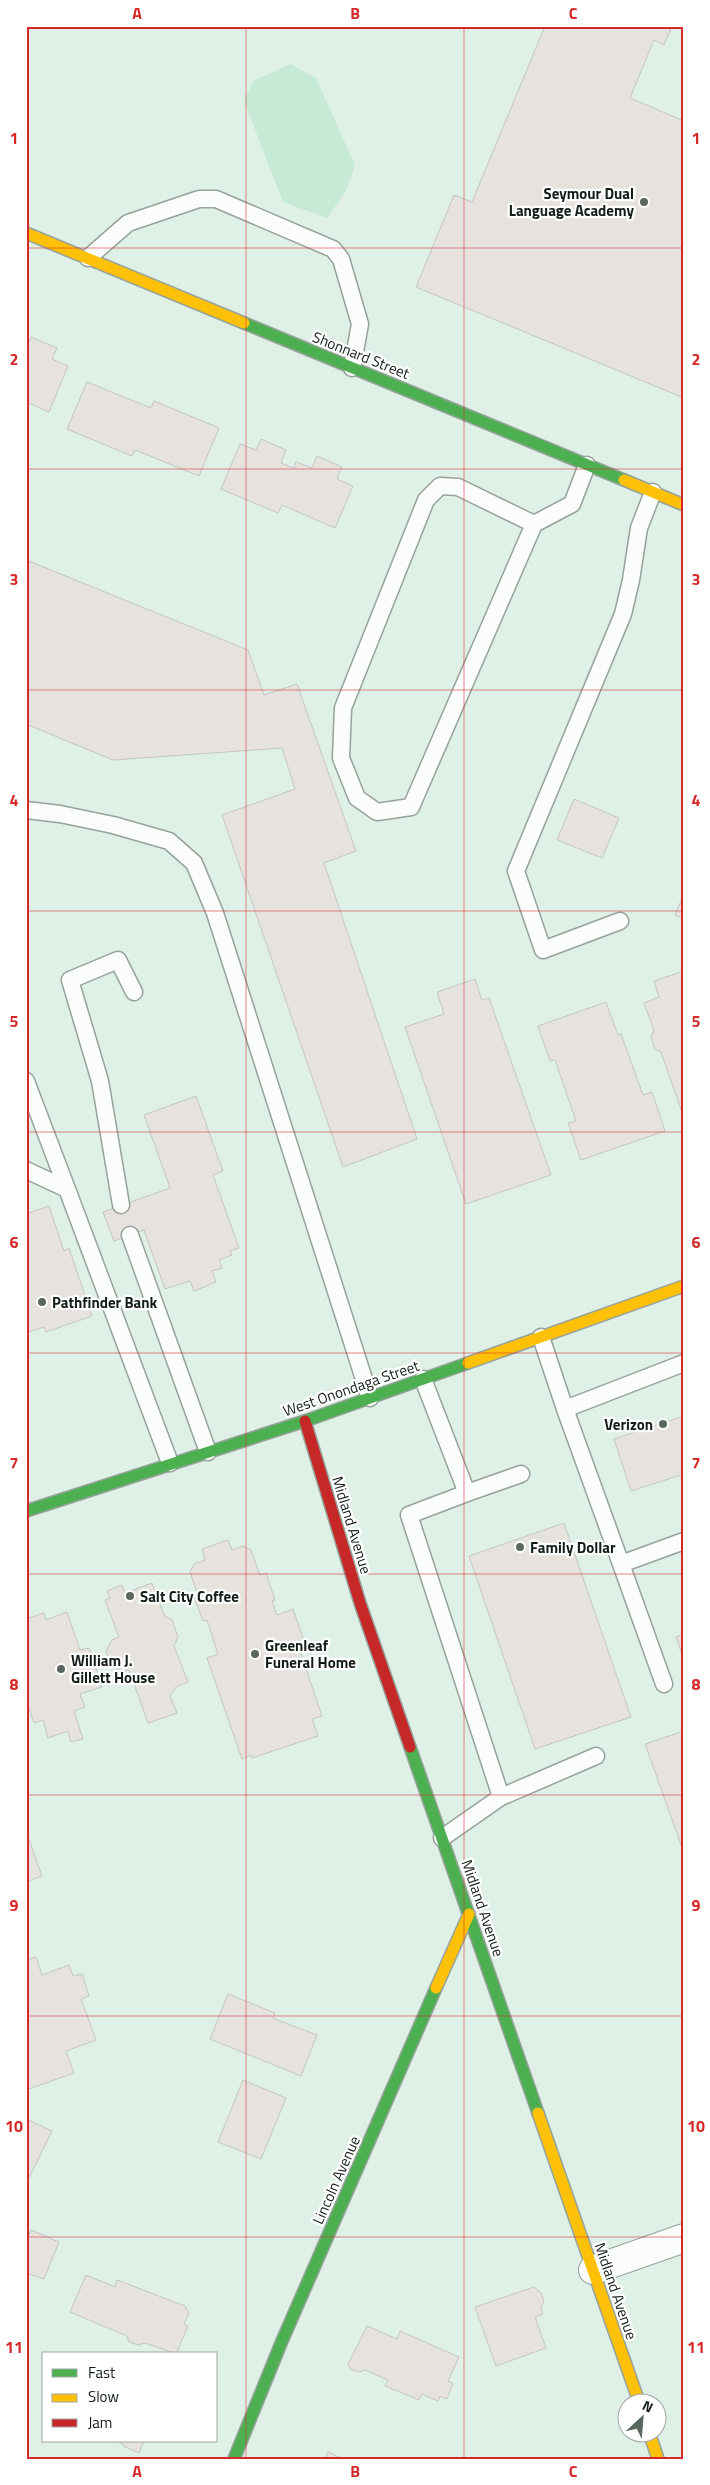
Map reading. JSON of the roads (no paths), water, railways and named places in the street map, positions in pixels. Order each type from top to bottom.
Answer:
[{"type":"street","name":"Shonnard Street","points":[[26,233],[684,505]]},
{"type":"street","name":"West Onondaga Street","points":[[27,1506],[305,1421],[684,1286]]},
{"type":"street","name":"Midland Avenue","points":[[305,1421],[360,1603],[636,2392]]},
{"type":"street","name":"Lincoln Avenue","points":[[234,2459],[282,2341],[469,1914]]},
{"type":"street","points":[[593,2270],[684,2238]]},
{"type":"street","points":[[652,2442],[658,2459]]},
{"type":"lane","points":[[88,258],[128,223],[199,200],[216,199],[333,249],[341,259],[360,324],[352,368]]},
{"type":"lane","points":[[534,524],[458,487],[440,486],[426,500],[343,708],[341,758],[357,798],[377,812],[411,807],[534,524],[572,504],[587,465]]},
{"type":"lane","points":[[620,921],[543,950],[516,871],[623,614],[631,580],[639,528],[653,492]]},
{"type":"lane","points":[[26,810],[60,814],[113,825],[169,841],[194,863],[215,913],[370,1398]]},
{"type":"lane","points":[[121,1205],[100,1081],[70,980],[118,960],[134,992]]},
{"type":"lane","points":[[26,1081],[170,1463]]},
{"type":"lane","points":[[26,1170],[67,1189]]},
{"type":"lane","points":[[130,1235],[208,1452]]},
{"type":"lane","points":[[541,1337],[664,1684]]},
{"type":"lane","points":[[565,1409],[684,1363]]},
{"type":"lane","points":[[423,1379],[467,1493]]},
{"type":"lane","points":[[501,1797],[409,1515],[521,1474]]},
{"type":"lane","points":[[621,1564],[684,1542]]},
{"type":"lane","points":[[442,1838],[501,1797],[596,1756]]},
{"type":"place","name":"Seymour Dual Language Academy","points":[[644,202]]},
{"type":"place","name":"Pathfinder Bank","points":[[42,1302]]},
{"type":"place","name":"Verizon","points":[[663,1424]]},
{"type":"place","name":"Family Dollar","points":[[520,1547]]},
{"type":"place","name":"Salt City Coffee","points":[[130,1596]]},
{"type":"place","name":"Greenleaf Funeral Home","points":[[255,1654]]},
{"type":"place","name":"William J. Gillett House","points":[[61,1669]]}]
